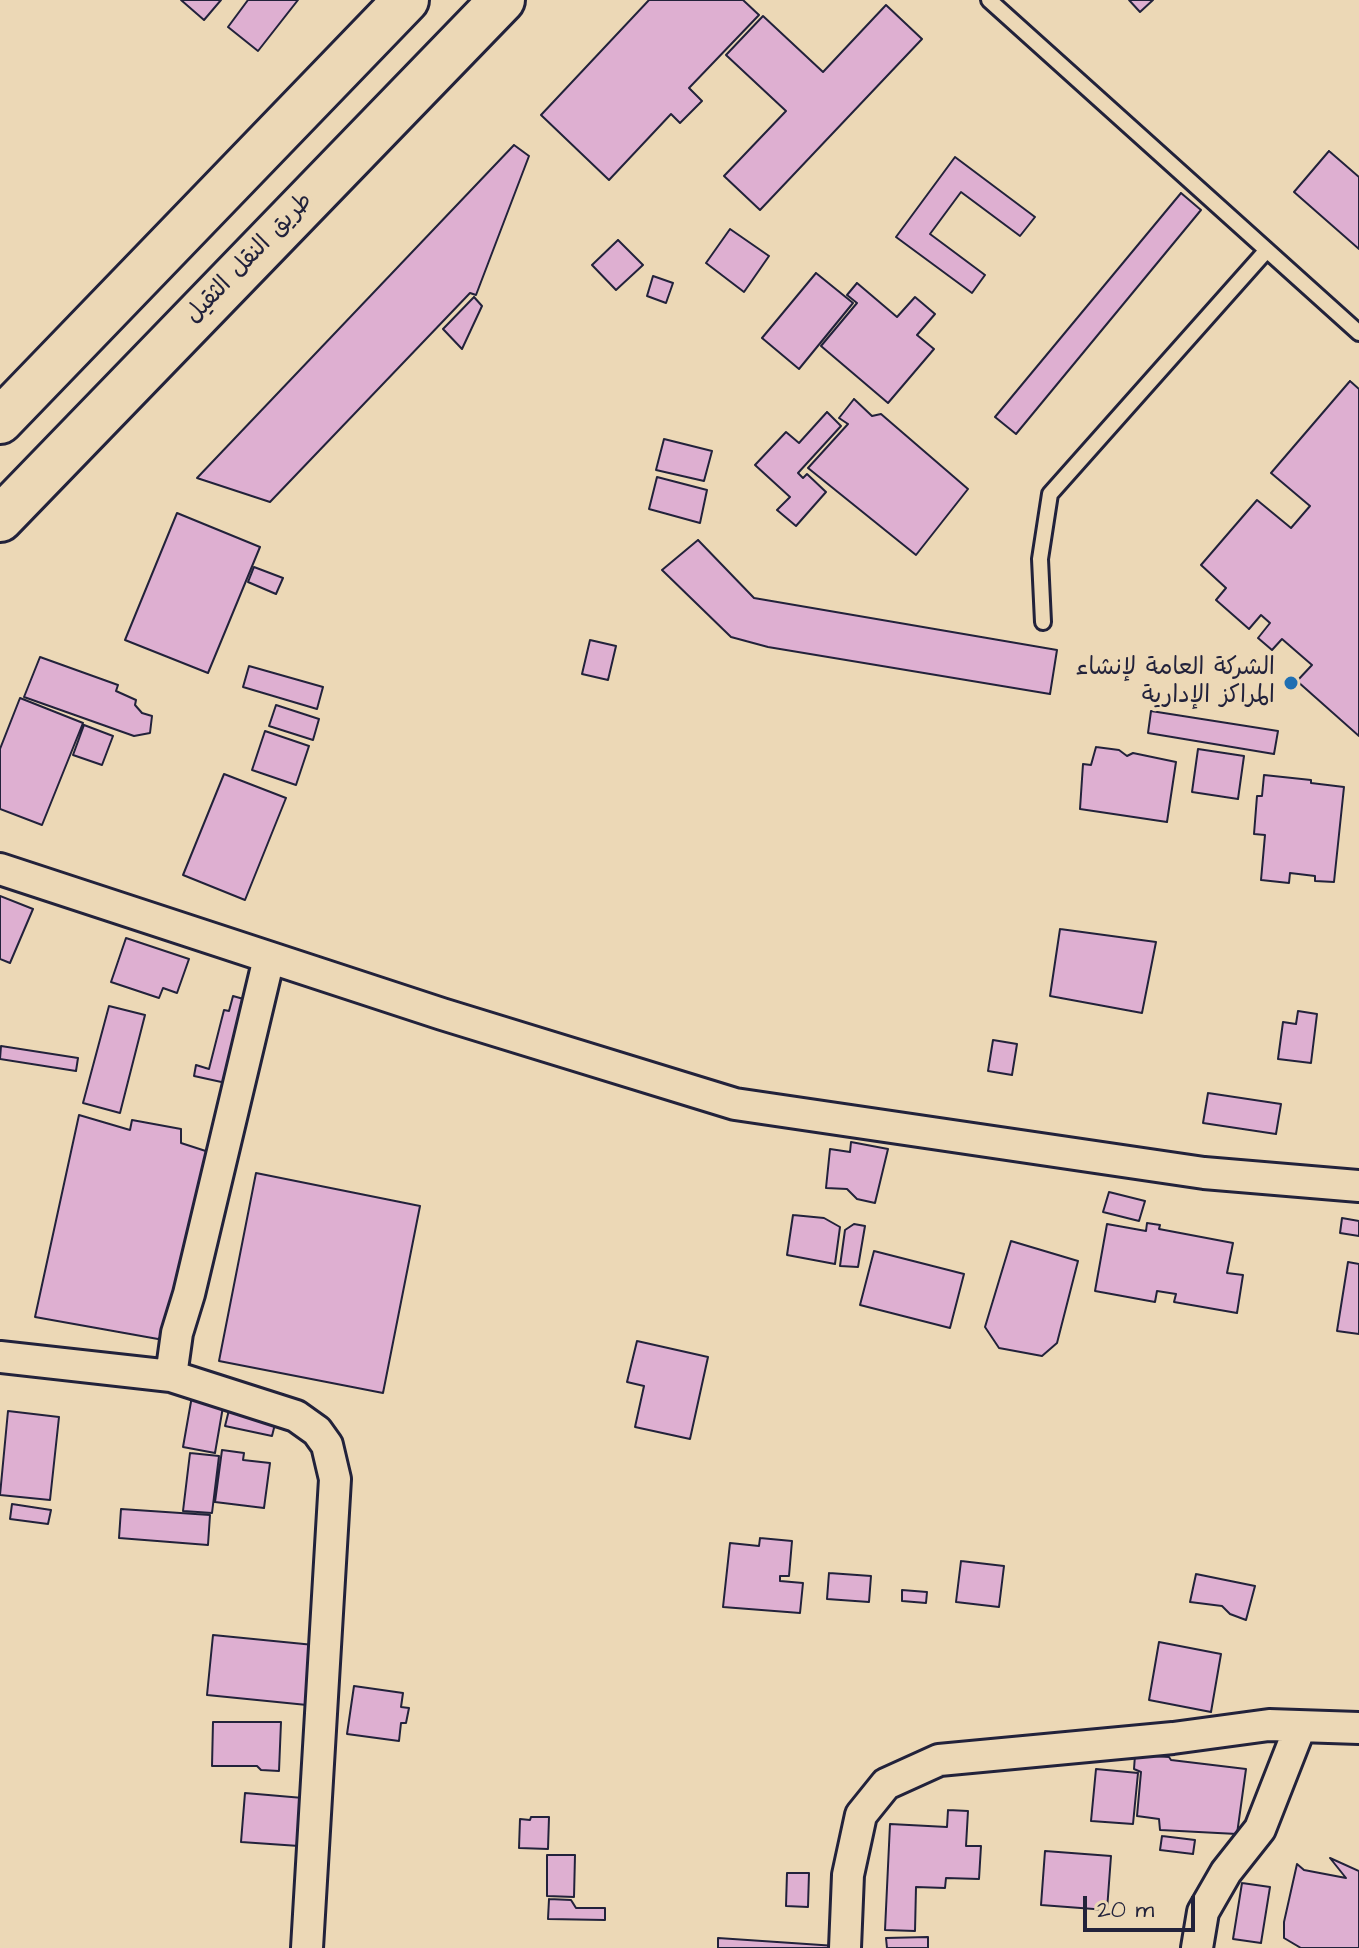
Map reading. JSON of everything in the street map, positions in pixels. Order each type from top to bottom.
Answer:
[{"type":"highway","points":[[0,421],[406,0]]},
{"type":"highway","name":"طريق النقل الثقيل","points":[[0,519],[502,0]]},
{"type":"street","points":[[0,869],[442,1014],[735,1104],[1204,1173],[1359,1186]]},
{"type":"street","points":[[171,1376],[177,1333],[269,958]]},
{"type":"street","points":[[0,1357],[171,1376],[296,1416],[317,1431],[327,1445],[335,1479],[307,1948]]},
{"type":"street","points":[[845,1948],[848,1875],[861,1815],[886,1784],[939,1760],[1173,1738],[1269,1725],[1359,1728]]},
{"type":"street","points":[[1197,1948],[1203,1912],[1226,1872],[1260,1829],[1300,1727]]},
{"type":"lane","points":[[989,0],[1359,333]]},
{"type":"lane","points":[[1043,622],[1040,559],[1050,494],[1266,251]]},
{"type":"building","points":[[181,0],[221,0],[204,20]]},
{"type":"building","points":[[248,0],[298,0],[258,51],[228,27]]},
{"type":"building","points":[[649,0],[743,0],[759,15],[689,88],[702,101],[680,123],[671,114],[609,180],[541,115]]},
{"type":"building","points":[[1129,0],[1153,0],[1140,12]]},
{"type":"building","points":[[886,5],[922,39],[760,210],[724,176],[786,111],[726,55],[763,16],[823,72]]},
{"type":"building","points":[[514,145],[529,156],[476,295],[470,293],[270,502],[197,478]]},
{"type":"building","points":[[1329,151],[1359,177],[1359,249],[1294,192]]},
{"type":"building","points":[[955,157],[1035,217],[1020,236],[961,192],[930,234],[985,275],[972,293],[896,237]]},
{"type":"building","points":[[1181,193],[1201,210],[1016,434],[995,417]]},
{"type":"building","points":[[730,229],[769,256],[744,292],[706,263]]},
{"type":"building","points":[[618,240],[643,265],[616,290],[592,265]]},
{"type":"building","points":[[816,273],[853,303],[799,369],[762,338]]},
{"type":"building","points":[[653,276],[673,283],[666,303],[647,296]]},
{"type":"building","points":[[857,283],[897,317],[915,297],[935,314],[917,335],[934,349],[888,403],[821,346],[857,303],[847,295]]},
{"type":"building","points":[[474,297],[482,306],[462,349],[443,329]]},
{"type":"building","points":[[1350,381],[1359,389],[1359,736],[1297,681],[1312,665],[1282,639],[1272,650],[1258,638],[1270,623],[1261,615],[1249,629],[1216,600],[1226,588],[1201,565],[1257,500],[1291,528],[1310,506],[1271,473]]},
{"type":"building","points":[[854,399],[872,416],[881,414],[968,489],[916,555],[808,468],[848,424],[839,418]]},
{"type":"building","points":[[827,412],[841,426],[798,473],[803,478],[807,474],[826,492],[796,526],[777,510],[790,497],[755,465],[786,432],[799,443]]},
{"type":"building","points":[[664,439],[712,451],[704,481],[656,470]]},
{"type":"building","points":[[657,477],[707,490],[700,523],[649,509]]},
{"type":"building","points":[[177,513],[260,547],[208,673],[125,640]]},
{"type":"building","points":[[698,540],[754,598],[1057,650],[1050,694],[768,647],[731,637],[662,570]]},
{"type":"building","points":[[254,567],[283,578],[276,594],[248,582]]},
{"type":"building","points":[[590,640],[616,646],[608,680],[582,674]]},
{"type":"building","points":[[40,657],[118,685],[116,691],[136,700],[135,705],[142,713],[152,716],[150,733],[134,736],[24,697]]},
{"type":"building","points":[[249,666],[323,687],[317,709],[243,687]]},
{"type":"building","points":[[20,698],[83,723],[42,825],[0,809],[0,749]]},
{"type":"building","points":[[276,705],[319,719],[313,740],[269,726]]},
{"type":"building","points":[[1151,711],[1278,731],[1274,754],[1148,733]]},
{"type":"building","points":[[84,725],[113,736],[102,765],[73,755]]},
{"type":"building","points":[[265,731],[309,746],[296,785],[252,770]]},
{"type":"building","points":[[1096,747],[1119,750],[1127,756],[1133,753],[1176,762],[1167,822],[1080,809],[1083,764],[1091,765]]},
{"type":"building","points":[[1198,749],[1244,756],[1238,799],[1192,792]]},
{"type":"building","points":[[224,774],[286,798],[245,900],[183,875]]},
{"type":"building","points":[[1264,775],[1344,787],[1334,882],[1315,881],[1315,876],[1290,873],[1289,883],[1261,880],[1265,835],[1254,834],[1257,796],[1262,796]]},
{"type":"building","points":[[0,896],[33,909],[10,963],[0,959]]},
{"type":"building","points":[[1060,929],[1156,942],[1142,1013],[1050,996]]},
{"type":"building","points":[[126,938],[189,959],[177,993],[163,988],[159,998],[111,982]]},
{"type":"building","points":[[233,996],[247,1000],[226,1083],[194,1076],[196,1065],[209,1069],[224,1010],[229,1011]]},
{"type":"building","points":[[109,1006],[145,1015],[120,1113],[83,1103]]},
{"type":"building","points":[[1298,1011],[1317,1014],[1311,1063],[1278,1059],[1283,1022],[1296,1024]]},
{"type":"building","points":[[993,1040],[1017,1044],[1012,1075],[988,1071]]},
{"type":"building","points":[[1,1046],[78,1058],[76,1071],[0,1059]]},
{"type":"building","points":[[1208,1093],[1281,1104],[1276,1134],[1203,1123]]},
{"type":"building","points":[[79,1115],[130,1130],[132,1120],[181,1129],[181,1143],[215,1154],[166,1333],[158,1339],[35,1317]]},
{"type":"building","points":[[851,1142],[888,1149],[875,1203],[857,1199],[847,1189],[826,1188],[830,1149],[850,1152]]},
{"type":"building","points":[[256,1173],[420,1206],[383,1393],[219,1361]]},
{"type":"building","points":[[1109,1192],[1145,1201],[1139,1221],[1103,1212]]},
{"type":"building","points":[[793,1215],[824,1218],[840,1227],[835,1264],[787,1255]]},
{"type":"building","points":[[1342,1218],[1359,1221],[1359,1236],[1340,1233]]},
{"type":"building","points":[[1147,1223],[1160,1225],[1159,1229],[1233,1243],[1227,1273],[1243,1275],[1237,1313],[1174,1302],[1176,1294],[1157,1291],[1155,1302],[1095,1291],[1107,1224],[1146,1231]]},
{"type":"building","points":[[854,1224],[865,1226],[858,1267],[840,1266],[845,1230]]},
{"type":"building","points":[[1011,1241],[1078,1261],[1057,1343],[1042,1356],[999,1348],[985,1327]]},
{"type":"building","points":[[874,1251],[964,1274],[950,1328],[860,1305]]},
{"type":"building","points":[[1348,1262],[1359,1264],[1359,1334],[1337,1331]]},
{"type":"building","points":[[637,1341],[708,1357],[690,1439],[635,1427],[644,1386],[627,1382]]},
{"type":"building","points":[[192,1396],[224,1401],[215,1453],[183,1447]]},
{"type":"building","points":[[229,1410],[276,1420],[272,1436],[225,1426]]},
{"type":"building","points":[[8,1411],[59,1417],[50,1500],[0,1495]]},
{"type":"building","points":[[222,1450],[244,1453],[243,1460],[270,1463],[264,1508],[215,1502]]},
{"type":"building","points":[[190,1453],[219,1456],[212,1513],[183,1511]]},
{"type":"building","points":[[12,1504],[51,1510],[48,1524],[10,1519]]},
{"type":"building","points":[[121,1509],[210,1515],[208,1545],[119,1538]]},
{"type":"building","points":[[760,1538],[792,1541],[789,1576],[780,1576],[780,1581],[803,1583],[800,1613],[723,1607],[730,1543],[759,1546]]},
{"type":"building","points":[[961,1561],[1004,1566],[999,1607],[956,1602]]},
{"type":"building","points":[[829,1573],[871,1576],[869,1602],[827,1599]]},
{"type":"building","points":[[1196,1574],[1255,1586],[1246,1620],[1230,1614],[1222,1606],[1190,1602]]},
{"type":"building","points":[[902,1590],[927,1592],[926,1603],[902,1601]]},
{"type":"building","points":[[213,1635],[314,1645],[307,1705],[207,1695]]},
{"type":"building","points":[[1159,1642],[1221,1654],[1211,1712],[1149,1700]]},
{"type":"building","points":[[354,1686],[403,1693],[401,1707],[409,1708],[406,1723],[401,1723],[399,1741],[347,1734]]},
{"type":"building","points":[[213,1722],[281,1722],[279,1771],[261,1770],[257,1766],[212,1766]]},
{"type":"building","points":[[1135,1755],[1246,1769],[1237,1834],[1160,1830],[1159,1819],[1137,1816],[1141,1772],[1134,1769]]},
{"type":"building","points":[[1096,1769],[1138,1773],[1133,1824],[1091,1821]]},
{"type":"building","points":[[245,1793],[303,1798],[299,1846],[241,1842]]},
{"type":"building","points":[[948,1810],[968,1811],[966,1846],[981,1846],[979,1879],[946,1878],[945,1888],[916,1887],[915,1931],[885,1930],[890,1824],[947,1827]]},
{"type":"building","points":[[531,1817],[549,1817],[548,1849],[519,1848],[520,1819],[530,1820]]},
{"type":"building","points":[[1162,1836],[1195,1840],[1193,1854],[1160,1850]]},
{"type":"building","points":[[1045,1851],[1111,1856],[1107,1910],[1041,1905]]},
{"type":"building","points":[[547,1855],[575,1855],[574,1897],[547,1896]]},
{"type":"building","points":[[1330,1858],[1359,1871],[1359,1948],[1301,1948],[1284,1938],[1284,1922],[1297,1864],[1304,1870],[1346,1878]]},
{"type":"building","points":[[787,1873],[809,1873],[808,1907],[786,1906]]},
{"type":"building","points":[[1242,1883],[1270,1887],[1261,1943],[1233,1939]]},
{"type":"building","points":[[549,1899],[571,1900],[576,1908],[605,1908],[605,1920],[548,1919]]},
{"type":"building","points":[[928,1937],[928,1948],[887,1948],[886,1938]]},
{"type":"building","points":[[718,1938],[836,1946],[836,1948],[718,1948]]},
{"type":"place","name":"الشركة العامة لإنشاء المراكز الإدارية","points":[[1291,683]]}]
